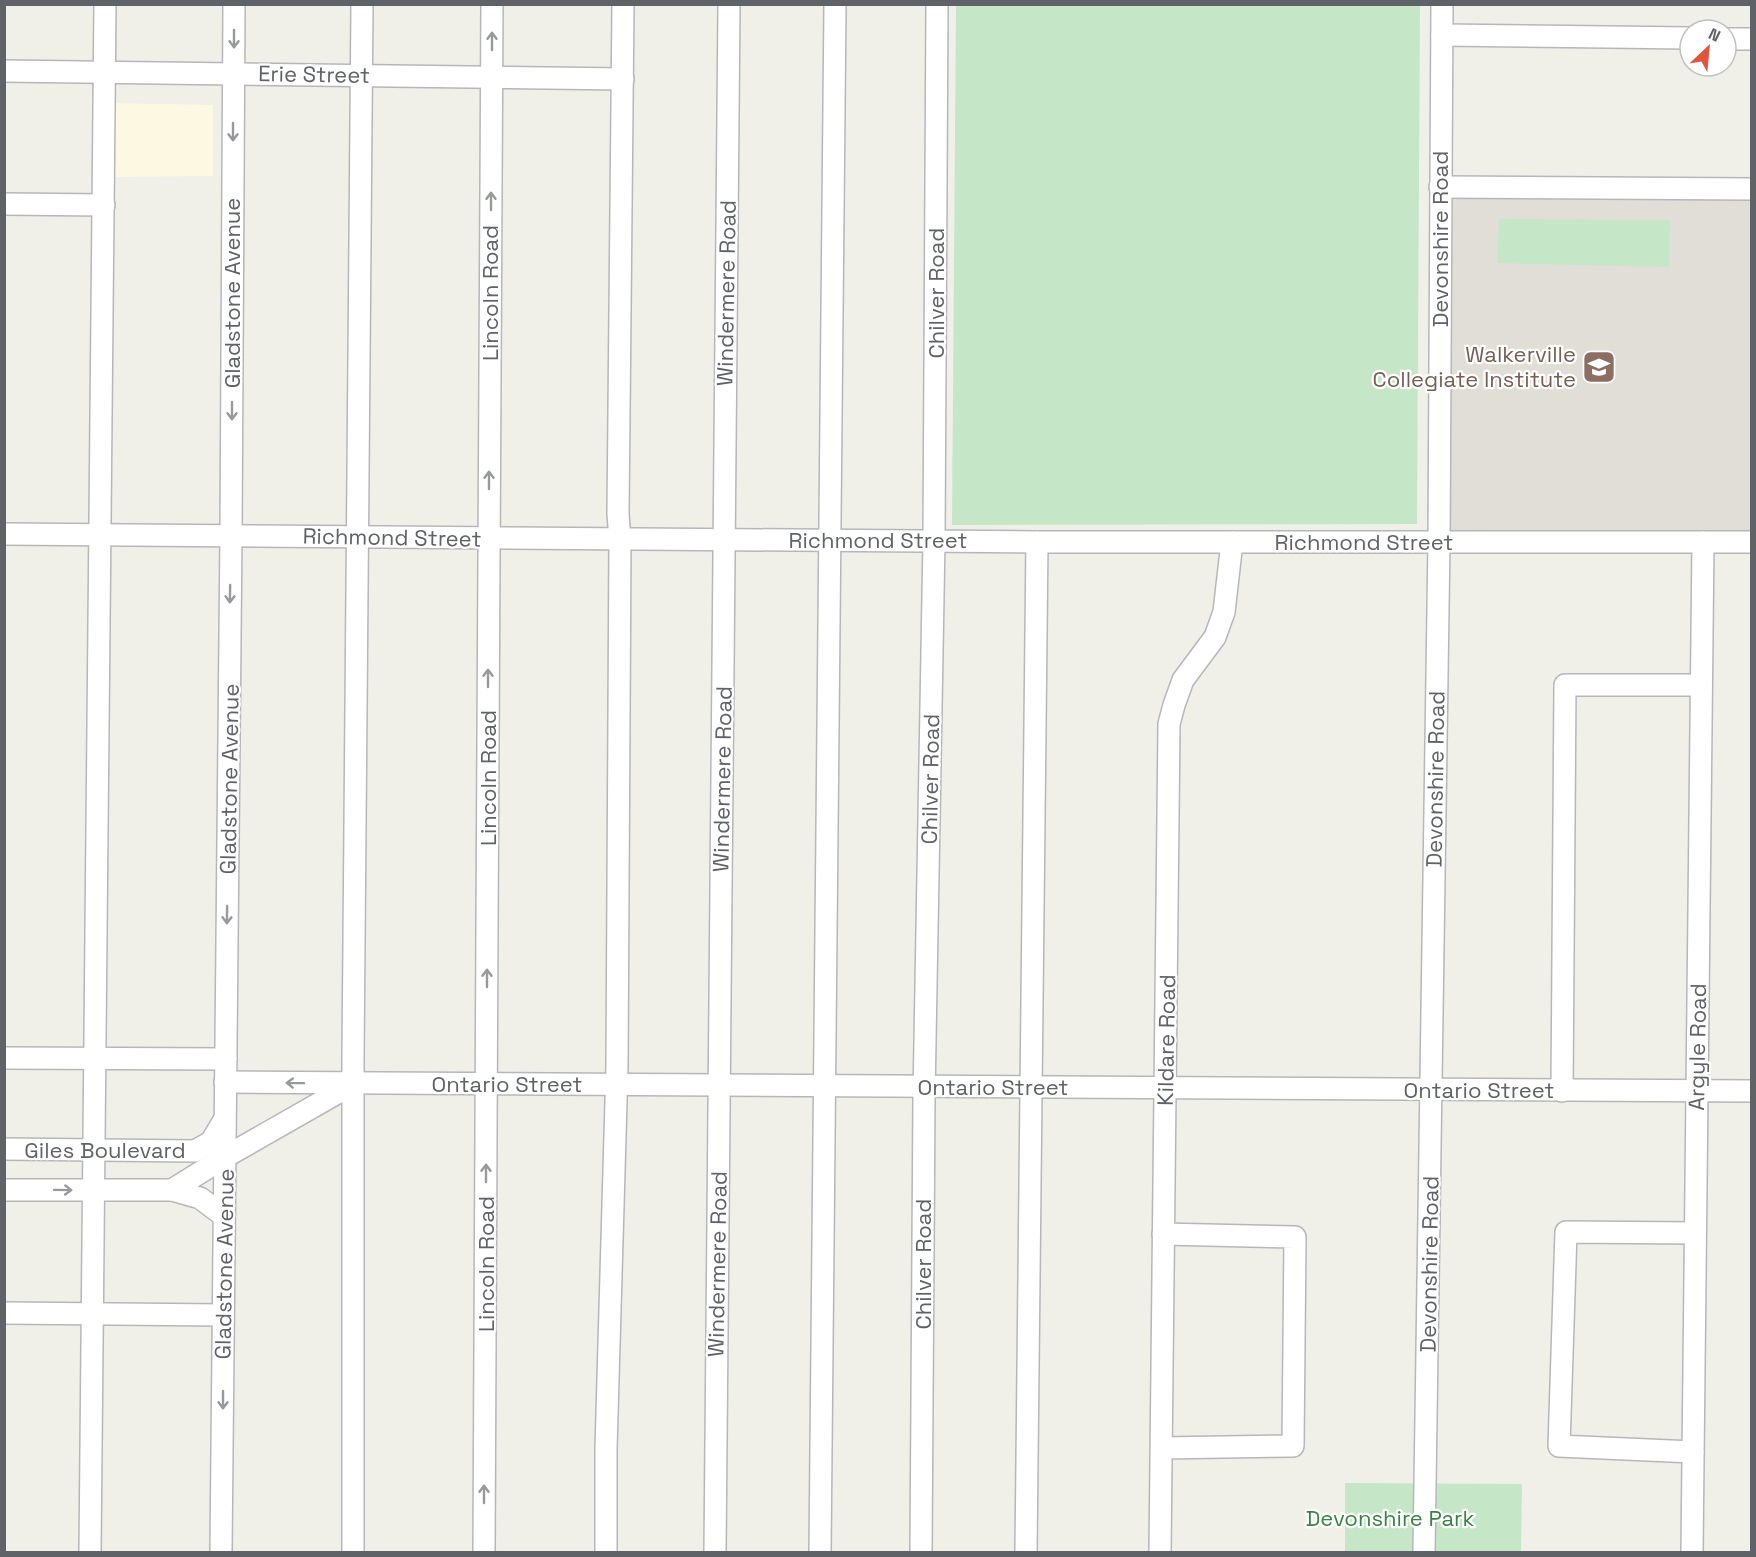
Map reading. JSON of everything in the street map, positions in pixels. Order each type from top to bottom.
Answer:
[{"type":"street","points":[[90,1552],[105,4]]},
{"type":"street","name":"Gladstone Avenue","points":[[221,1552],[234,4]]},
{"type":"street","points":[[353,1552],[353,1083],[362,4]]},
{"type":"street","name":"Lincoln Road","points":[[484,1552],[492,4]]},
{"type":"street","points":[[606,1552],[606,1449],[616,1085],[623,4]]},
{"type":"street","name":"Windermere Road","points":[[715,1552],[729,4]]},
{"type":"street","points":[[820,1552],[835,4]]},
{"type":"street","name":"Chilver Road","points":[[921,1552],[925,1087],[934,540],[937,4]]},
{"type":"street","name":"Devonshire Road","points":[[1424,1552],[1432,1090],[1442,4]]},
{"type":"street","points":[[1442,35],[1678,38]]},
{"type":"street","name":"Erie Street","points":[[4,70],[622,79]]},
{"type":"street","points":[[1440,187],[1752,189]]},
{"type":"street","points":[[4,204],[104,205]]},
{"type":"street","name":"Richmond Street","points":[[4,534],[1037,542],[1752,542]]},
{"type":"street","points":[[1026,1552],[1037,542]]},
{"type":"street","name":"Kildare Road","points":[[1160,1552],[1169,724],[1183,680],[1215,637],[1224,612],[1232,542]]},
{"type":"street","name":"Argyle Road","points":[[1692,1552],[1703,542]]},
{"type":"street","points":[[1562,1091],[1565,685],[1701,685]]},
{"type":"street","points":[[4,1058],[226,1059]]},
{"type":"street","points":[[225,1082],[353,1083]]},
{"type":"street","name":"Ontario Street","points":[[353,1083],[1752,1091]]},
{"type":"street","name":"Giles Boulevard","points":[[172,1190],[353,1083]]},
{"type":"street","name":"Giles Boulevard","points":[[4,1149],[195,1151],[211,1142],[225,1117]]},
{"type":"street","name":"Giles Boulevard","points":[[4,1190],[172,1190],[200,1198],[224,1216]]},
{"type":"street","points":[[1693,1452],[1559,1446],[1566,1232],[1695,1233]]},
{"type":"street","points":[[1162,1448],[1293,1446],[1295,1248],[1295,1237],[1163,1233]]},
{"type":"street","points":[[4,1313],[223,1315]]},
{"type":"shaded area","points":[[113,103],[213,105],[213,176],[114,177]]},
{"type":"shaded area","name":"Walkerville Collegiate Institute","points":[[1448,183],[1751,192],[1751,536],[1446,533]]},
{"type":"green space","points":[[956,5],[1420,5],[1417,524],[952,525]]},
{"type":"green space","points":[[1499,219],[1670,220],[1669,267],[1497,263]]},
{"type":"green space","name":"Devonshire Park","points":[[1345,1483],[1522,1484],[1521,1552],[1345,1552]]},
{"type":"place","name":"Walkerville Collegiate Institute","points":[[1599,367]]}]
